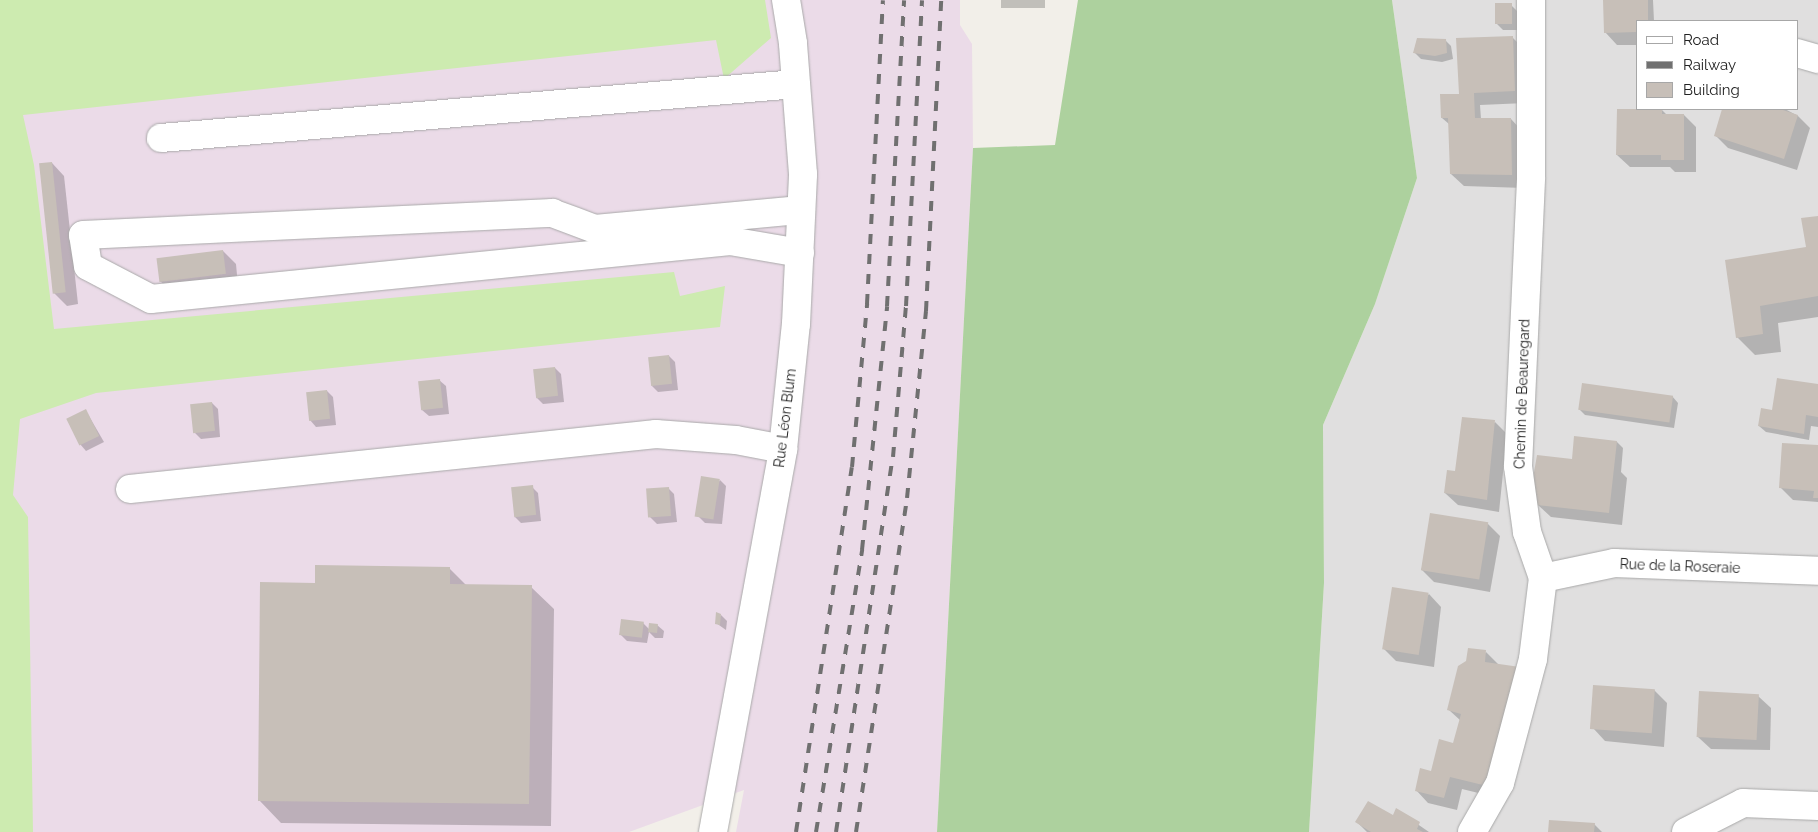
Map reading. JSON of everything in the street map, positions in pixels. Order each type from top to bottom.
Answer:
[{"type":"street","name":"Rue Léon Blum","points":[[713,832],[783,449],[796,324],[803,174],[796,84],[786,0]]},
{"type":"street","name":"Chemin de Beauregard","points":[[1472,832],[1500,783],[1533,659],[1543,578],[1527,532],[1518,466],[1530,177],[1531,0]]},
{"type":"street","points":[[1798,52],[1818,59]]},
{"type":"street","points":[[161,138],[796,84]]},
{"type":"street","points":[[800,252],[730,240],[151,299],[88,266],[83,235],[552,213],[595,229],[801,210]]},
{"type":"street","points":[[130,489],[656,434],[736,440],[783,449]]},
{"type":"street","name":"Rue de la Roseraie","points":[[1543,578],[1614,563],[1818,571]]},
{"type":"street","points":[[1686,832],[1743,803],[1818,806]]},
{"type":"shaded area","points":[[0,0],[960,0],[960,25],[972,44],[973,148],[937,832],[736,832],[744,790],[629,832],[0,832]]},
{"type":"shaded area","points":[[1392,0],[1818,0],[1818,832],[1309,832],[1324,583],[1323,425],[1375,304],[1417,178]]},
{"type":"green space","points":[[0,0],[765,0],[771,38],[724,79],[716,40],[23,115],[34,165],[54,329],[674,272],[680,296],[725,286],[720,327],[96,393],[20,419],[13,495],[28,517],[33,832],[0,832]]},
{"type":"green space","points":[[1078,0],[1392,0],[1417,178],[1375,304],[1323,425],[1324,583],[1309,832],[937,832],[973,148],[1055,145]]},
{"type":"building","points":[[1603,0],[1648,0],[1648,20],[1636,20],[1636,32],[1604,33]]},
{"type":"building","points":[[1495,3],[1512,3],[1512,24],[1495,24]]},
{"type":"building","points":[[1513,36],[1515,91],[1474,93],[1475,118],[1511,118],[1512,175],[1450,174],[1448,118],[1441,118],[1440,94],[1459,94],[1456,38]]},
{"type":"building","points":[[1417,38],[1446,39],[1447,53],[1435,56],[1413,53]]},
{"type":"building","points":[[1617,109],[1662,110],[1662,114],[1684,114],[1684,160],[1661,160],[1661,155],[1616,155]]},
{"type":"building","points":[[1722,110],[1783,110],[1798,115],[1784,159],[1714,136]]},
{"type":"building","points":[[52,162],[66,292],[53,294],[39,163]]},
{"type":"building","points":[[1818,216],[1818,296],[1760,306],[1763,334],[1736,338],[1725,260],[1806,247],[1801,218]]},
{"type":"building","points":[[223,250],[226,274],[159,282],[156,258]]},
{"type":"building","points":[[669,355],[672,384],[651,386],[648,357]]},
{"type":"building","points":[[555,367],[558,396],[536,398],[533,369]]},
{"type":"building","points":[[1777,378],[1818,384],[1818,417],[1806,415],[1804,434],[1758,426],[1761,408],[1772,410]]},
{"type":"building","points":[[440,379],[443,408],[421,410],[418,381]]},
{"type":"building","points":[[1582,383],[1673,396],[1669,423],[1578,410]]},
{"type":"building","points":[[327,390],[330,419],[309,421],[306,392]]},
{"type":"building","points":[[212,402],[215,431],[193,433],[190,404]]},
{"type":"building","points":[[86,409],[99,436],[79,446],[66,419]]},
{"type":"building","points":[[1462,417],[1495,420],[1487,500],[1444,493],[1447,470],[1455,471]]},
{"type":"building","points":[[1574,436],[1617,441],[1609,513],[1537,505],[1533,478],[1537,455],[1572,459]]},
{"type":"building","points":[[1782,443],[1818,445],[1818,498],[1813,498],[1814,491],[1779,488]]},
{"type":"building","points":[[701,476],[720,479],[713,519],[695,516]]},
{"type":"building","points":[[533,485],[536,515],[514,517],[511,487]]},
{"type":"building","points":[[669,487],[671,516],[648,518],[646,489]]},
{"type":"building","points":[[1430,513],[1488,522],[1479,580],[1421,570]]},
{"type":"building","points":[[315,565],[450,567],[450,584],[532,585],[529,804],[258,801],[260,582],[315,583]]},
{"type":"building","points":[[1392,587],[1429,593],[1419,655],[1382,649]]},
{"type":"building","points":[[716,612],[721,614],[720,625],[715,624]]},
{"type":"building","points":[[621,619],[644,622],[642,638],[619,635]]},
{"type":"building","points":[[649,623],[658,624],[657,633],[648,632]]},
{"type":"building","points":[[1468,648],[1486,650],[1485,662],[1520,667],[1487,786],[1450,777],[1444,798],[1415,791],[1420,768],[1431,771],[1439,739],[1453,743],[1461,714],[1447,710],[1458,666],[1466,661]]},
{"type":"building","points":[[1593,685],[1655,689],[1652,733],[1590,729]]},
{"type":"building","points":[[1699,691],[1759,694],[1757,740],[1697,737]]},
{"type":"building","points":[[1368,801],[1393,815],[1396,808],[1420,822],[1417,829],[1423,832],[1371,832],[1355,822]]},
{"type":"building","points":[[1549,820],[1595,823],[1594,832],[1548,832]]},
{"type":"railway","points":[[796,832],[852,467],[867,304],[883,0]]},
{"type":"railway","points":[[816,832],[862,550],[887,306],[904,0]]},
{"type":"railway","points":[[836,832],[893,457],[906,306],[922,0]]},
{"type":"railway","points":[[856,832],[907,498],[926,311],[941,0]]}]
